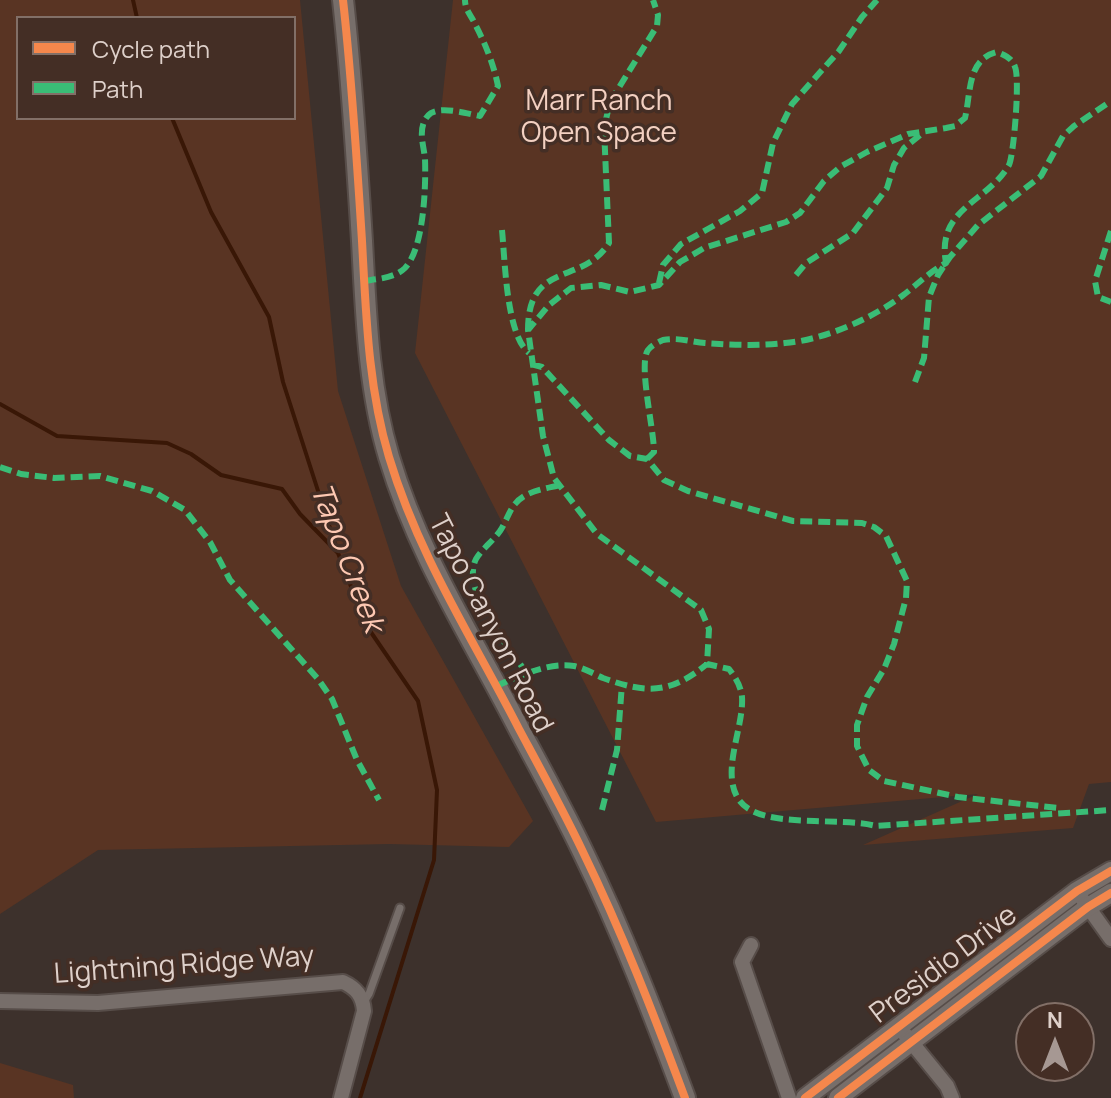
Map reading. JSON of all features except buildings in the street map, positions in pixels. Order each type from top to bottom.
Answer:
[{"type":"main road","name":"Tapo Canyon Road","points":[[343,0],[353,89],[367,330],[380,420],[389,455],[407,511],[431,566],[583,852],[633,963],[685,1098]]},
{"type":"street","name":"Presidio Drive","points":[[838,1098],[905,1034],[1077,891],[1111,871]]},
{"type":"street","points":[[1077,891],[1111,939]]},
{"type":"street","name":"Presidio Drive","points":[[805,1098],[905,1034],[1111,893]]},
{"type":"street","points":[[751,945],[742,962],[789,1098]]},
{"type":"street","name":"Lightning Ridge Way","points":[[0,1001],[98,1003],[331,981],[351,985],[364,1002]]},
{"type":"street","points":[[341,1098],[364,1002]]},
{"type":"street","points":[[905,1034],[947,1086],[952,1098]]},
{"type":"lane","points":[[364,1002],[400,908]]},
{"type":"green space","points":[[0,0],[300,0],[338,391],[401,586],[533,821],[509,847],[389,844],[98,850],[0,914]]},
{"type":"green space","name":"Marr Ranch Open Space","points":[[453,0],[1111,0],[1111,782],[1089,784],[1073,828],[863,845],[978,794],[656,822],[415,353]]},
{"type":"green space","points":[[0,1063],[73,1085],[74,1098],[0,1098]]},
{"type":"waterway","name":"Tapo Creek","points":[[133,0],[137,16]]},
{"type":"waterway","name":"Tapo Creek","points":[[173,120],[211,212],[269,317],[283,382],[338,553],[366,625],[418,701],[437,790],[434,860],[360,1098]]},
{"type":"waterway","points":[[0,404],[57,436],[167,443],[191,454],[221,475],[282,489],[300,514],[337,552]]},
{"type":"marked path","points":[[364,281],[386,278],[401,271],[411,259],[416,246],[424,200],[422,131],[426,118],[442,110],[480,116],[498,86],[489,54],[465,0]]},
{"type":"marked path","points":[[528,330],[530,308],[537,293],[558,276],[598,256],[609,243],[604,128],[610,102],[657,26],[658,15],[653,0]]},
{"type":"marked path","points":[[659,283],[663,265],[681,244],[740,211],[762,193],[773,143],[792,104],[839,51],[877,0]]},
{"type":"marked path","points":[[647,459],[654,452],[645,357],[655,344],[674,339],[765,345],[815,338],[876,313],[946,263],[945,245],[956,218],[1000,178],[1009,165],[1017,85],[1015,67],[1008,57],[997,52],[980,62],[972,78],[965,118],[955,126],[908,134],[867,152],[840,167],[824,181],[800,213],[786,222],[704,248],[680,262],[659,285],[630,292],[601,285],[571,288],[549,305],[528,330],[543,436],[554,478],[597,534],[701,610],[709,629],[707,664],[729,669],[739,685],[742,709],[732,776],[739,800],[749,809],[782,819],[876,826],[1111,810]]},
{"type":"marked path","points":[[915,382],[924,358],[929,297],[950,257],[978,225],[1041,176],[1063,136],[1111,101]]},
{"type":"marked path","points":[[796,275],[806,263],[853,233],[887,188],[894,165],[904,148],[924,132]]},
{"type":"marked path","points":[[502,230],[511,314],[521,344],[529,353]]},
{"type":"marked path","points":[[1111,231],[1095,281],[1098,297],[1111,302]]},
{"type":"marked path","points":[[531,364],[542,367],[609,440],[630,456],[647,459],[664,480],[688,491],[793,521],[862,523],[886,536],[907,581],[906,598],[894,644],[884,669],[867,697],[857,725],[857,746],[869,770],[884,781],[958,797],[1058,808]]},
{"type":"marked path","points":[[0,467],[21,474],[54,478],[100,476],[152,491],[185,510],[210,542],[230,580],[332,699],[357,760],[379,800]]},
{"type":"marked path","points":[[527,674],[489,619],[475,587],[473,572],[476,559],[500,531],[519,500],[536,491],[560,485]]},
{"type":"marked path","points":[[496,686],[534,671],[564,665],[633,687],[658,688],[681,681],[707,664]]},
{"type":"marked path","points":[[602,810],[617,750],[622,684]]},
{"type":"cycle path","points":[[343,0],[369,350],[376,404],[389,457],[401,494],[431,563],[560,805],[597,882],[685,1098]]},
{"type":"cycle path","points":[[805,1098],[1077,891],[1111,871]]},
{"type":"cycle path","points":[[838,1098],[1088,907],[1111,893]]}]
